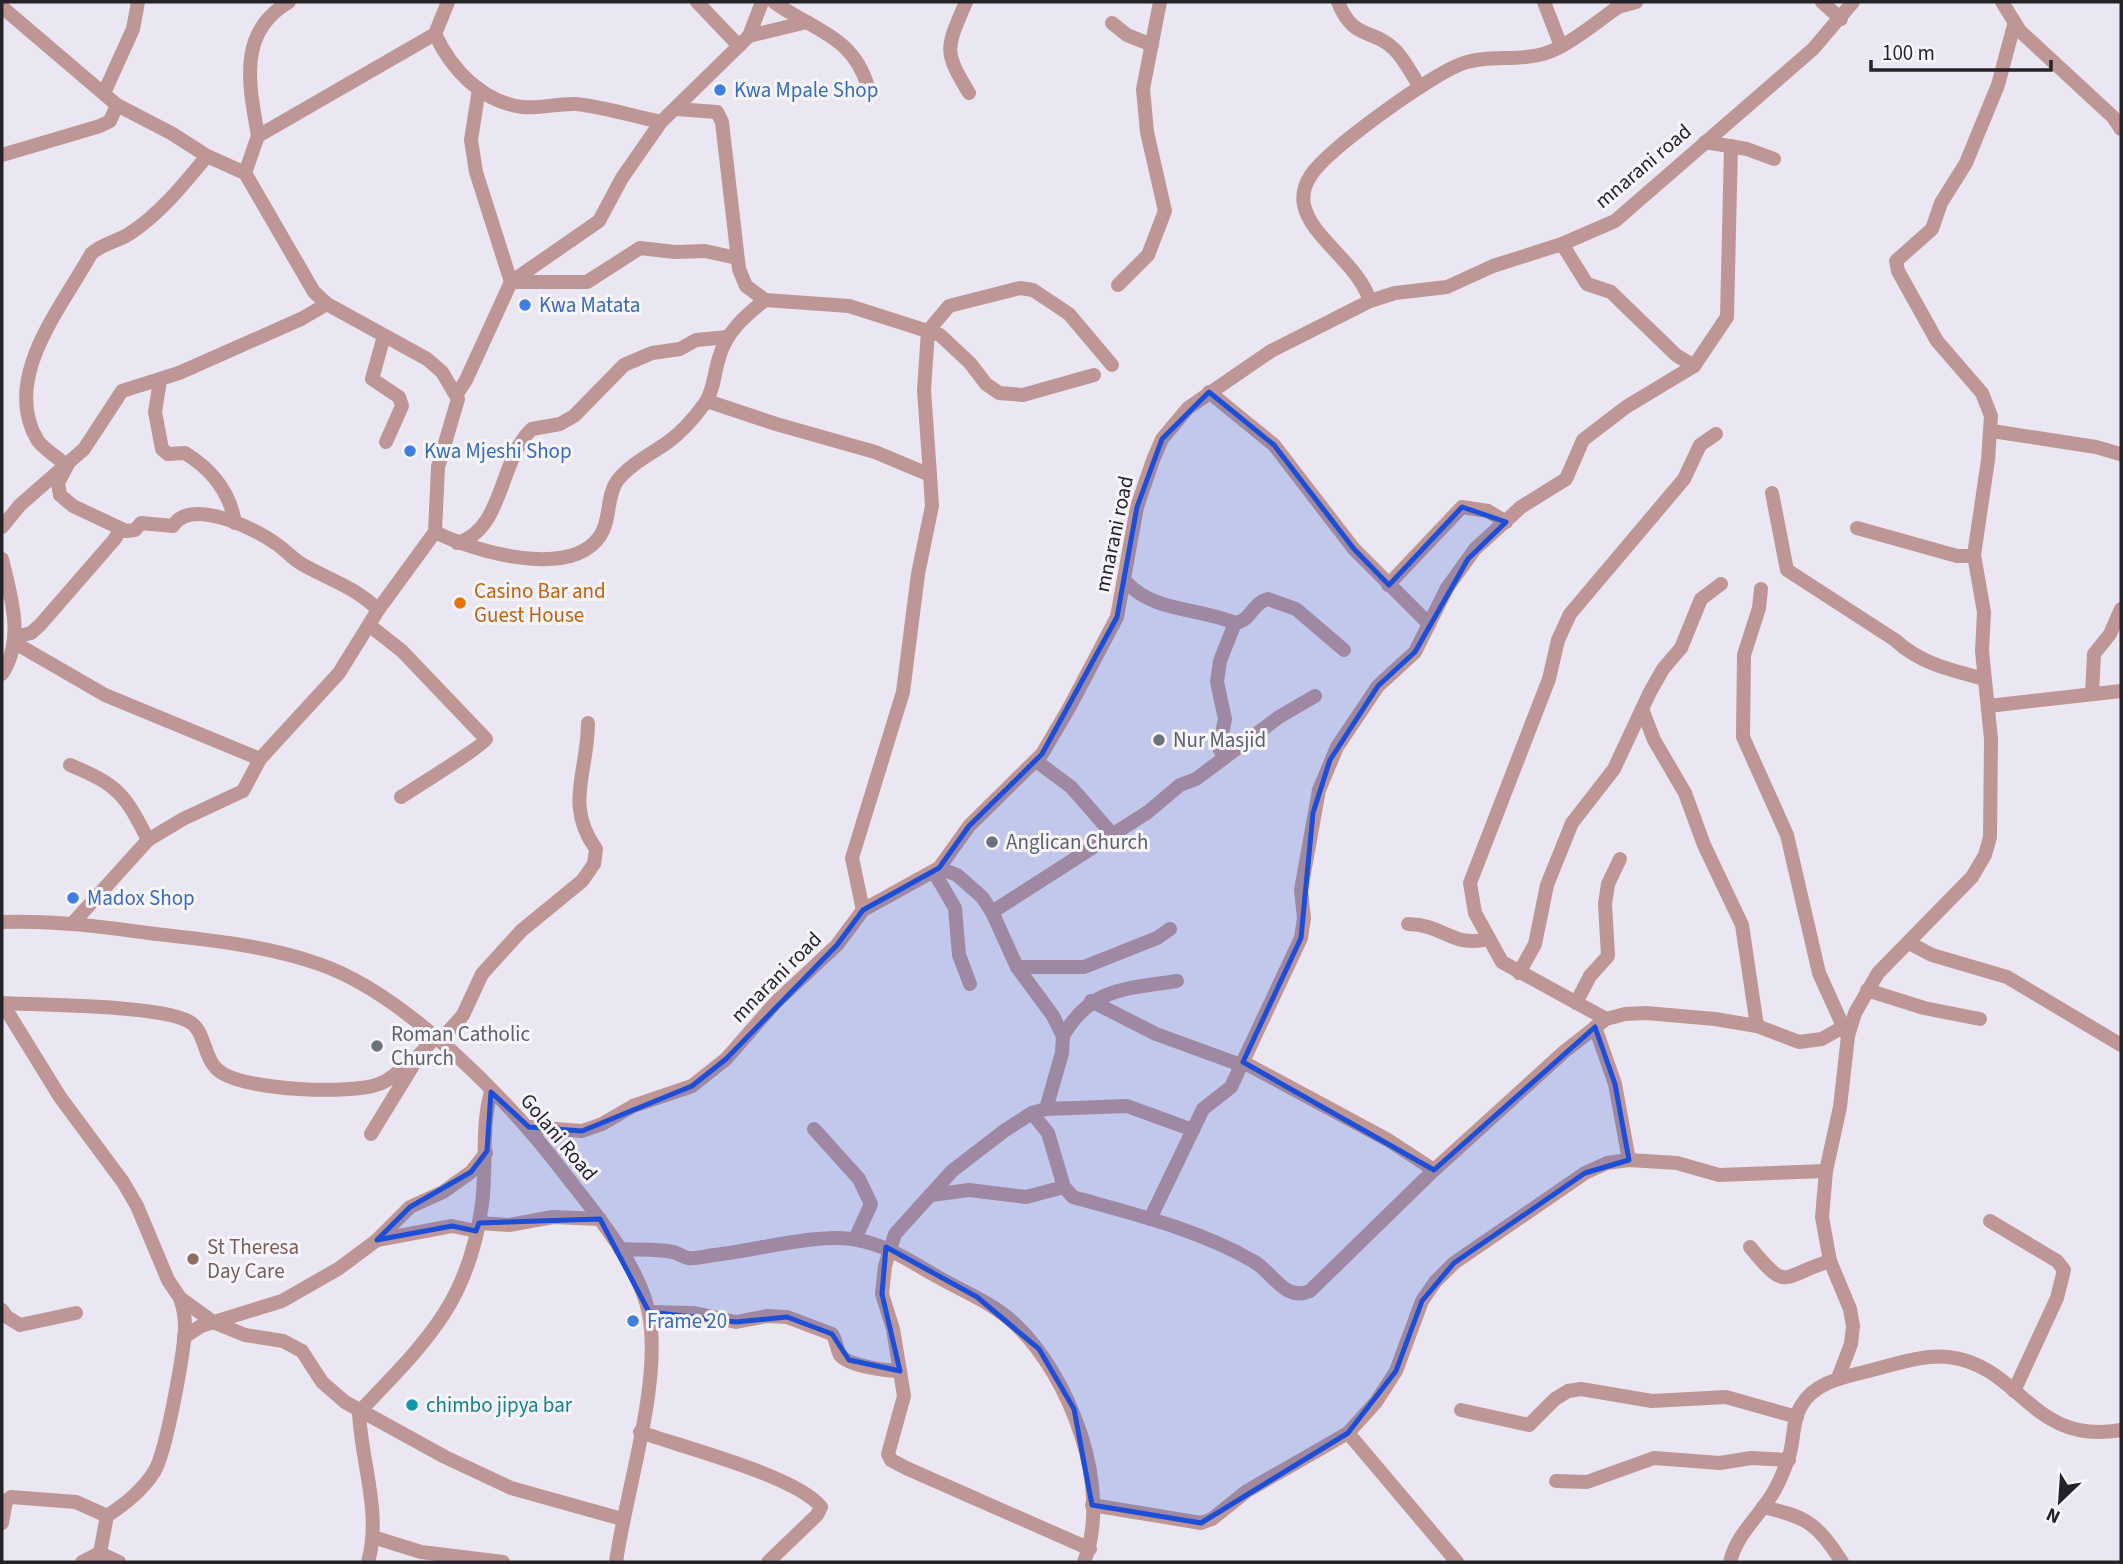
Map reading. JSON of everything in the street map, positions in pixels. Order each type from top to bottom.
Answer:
[{"type":"street","points":[[104,93],[133,29],[138,2]]},
{"type":"street","points":[[245,173],[258,136],[250,62],[252,50],[269,14],[289,2]]},
{"type":"street","points":[[258,136],[435,34],[448,2]]},
{"type":"street","points":[[697,2],[744,41]]},
{"type":"street","points":[[457,394],[467,380],[511,282],[599,221],[622,178],[661,122],[698,89],[744,41],[762,2]]},
{"type":"street","points":[[774,2],[829,32],[853,55],[864,72],[868,87]]},
{"type":"street","points":[[966,2],[950,49],[950,63],[970,93]]},
{"type":"street","points":[[1118,285],[1148,255],[1165,211],[1147,132],[1143,89],[1160,2]]},
{"type":"street","points":[[1338,2],[1345,19],[1356,29],[1395,50],[1420,86]]},
{"type":"street","points":[[1544,2],[1561,46]]},
{"type":"street","points":[[1370,301],[1360,279],[1305,208],[1303,193],[1311,174],[1328,157],[1420,86],[1459,65],[1474,60],[1537,56],[1561,46],[1618,5],[1636,2]]},
{"type":"street","points":[[1822,2],[1841,19]]},
{"type":"street","name":"mnarani road","points":[[529,1128],[582,1130],[602,1124],[633,1106],[692,1086],[726,1059],[776,1002],[837,945],[863,910],[937,870],[969,826],[1036,761],[1069,708],[1117,617],[1126,582],[1135,516],[1153,460],[1172,425],[1209,392],[1271,351],[1370,301],[1395,293],[1447,287],[1502,263],[1562,244],[1615,222],[1813,49],[1853,2]]},
{"type":"street","points":[[2002,2],[2014,25],[2066,77],[2113,117],[2121,129]]},
{"type":"street","points":[[2,7],[117,105],[171,132],[207,156],[245,173],[284,245],[314,292],[327,304],[428,359],[442,372],[457,394],[457,409],[438,467],[435,532],[378,610],[339,673],[260,759],[243,791],[234,798],[183,819],[148,840],[73,923]]},
{"type":"street","points":[[744,41],[807,22]]},
{"type":"street","points":[[1112,23],[1127,35],[1152,45]]},
{"type":"street","points":[[1838,1378],[1851,1344],[1853,1325],[1850,1309],[1830,1261],[1822,1217],[1826,1171],[1840,1107],[1845,1032],[1878,973],[1972,877],[1985,855],[1990,837],[1991,739],[1984,678],[1984,612],[1974,556],[1992,431],[1987,402],[1937,341],[1896,264],[1897,258],[1932,229],[1941,203],[1966,163],[1998,85],[2014,25]]},
{"type":"street","points":[[435,34],[459,73],[479,89],[521,107],[586,105],[661,122]]},
{"type":"street","points":[[479,89],[471,140],[511,282]]},
{"type":"street","points":[[698,89],[717,112],[724,129],[737,258],[746,286],[765,300],[849,306],[928,331],[944,338],[986,384],[999,393],[1023,395],[1094,375]]},
{"type":"street","points":[[2,155],[100,126],[110,121],[117,105]]},
{"type":"street","points":[[676,109],[717,112]]},
{"type":"street","points":[[1705,142],[1731,146],[1774,159]]},
{"type":"street","points":[[1150,1219],[1203,1109],[1231,1087],[1301,938],[1304,918],[1301,890],[1313,813],[1331,760],[1378,686],[1415,652],[1447,588],[1475,549],[1521,507],[1566,479],[1583,440],[1626,407],[1694,366],[1729,310],[1727,259],[1731,146]]},
{"type":"street","points":[[67,466],[40,444],[30,422],[23,387],[34,350],[91,254],[98,247],[130,233],[151,216],[207,156]]},
{"type":"street","points":[[1562,244],[1587,284],[1611,292],[1676,355],[1694,366]]},
{"type":"street","points":[[511,282],[586,282],[640,248],[675,252],[705,251],[737,258]]},
{"type":"street","points":[[863,910],[851,864],[853,847],[903,692],[918,574],[932,506],[924,390],[928,331],[949,306],[1020,288],[1034,290],[1069,314],[1112,365]]},
{"type":"street","points":[[435,532],[457,544],[506,558],[565,557],[591,547],[601,535],[612,489],[622,476],[671,440],[707,401],[719,354],[728,337],[739,320],[765,300]]},
{"type":"street","points":[[2,527],[20,505],[84,449],[119,394],[139,384],[160,380],[301,319],[327,304]]},
{"type":"street","points":[[384,336],[372,379],[399,397],[402,406],[386,442]]},
{"type":"street","points":[[457,544],[480,531],[517,450],[532,429],[560,424],[574,416],[624,365],[652,354],[680,349],[696,340],[728,337]]},
{"type":"street","points":[[160,380],[155,412],[162,449],[168,454],[185,453],[209,473],[229,498],[235,523]]},
{"type":"street","points":[[1209,392],[1274,445],[1353,549],[1429,624]]},
{"type":"street","points":[[707,401],[876,452],[930,475]]},
{"type":"street","points":[[1992,431],[2096,447],[2120,454]]},
{"type":"street","points":[[1629,1160],[1601,1023],[1576,1003],[1502,962],[1475,913],[1470,883],[1549,679],[1562,631],[1570,614],[1684,479],[1700,445],[1716,434]]},
{"type":"street","points":[[67,466],[58,483],[60,495],[73,506],[117,527],[131,531],[141,523],[173,526],[180,516],[192,513],[235,523],[275,542],[298,562],[348,587],[378,610]]},
{"type":"street","points":[[1772,493],[1787,570],[1895,640],[1911,655],[1984,678]]},
{"type":"street","points":[[1388,585],[1462,507],[1481,509],[1506,522]]},
{"type":"street","points":[[15,640],[31,633],[40,625],[114,540],[117,527]]},
{"type":"street","points":[[1857,528],[1958,556],[1974,556]]},
{"type":"street","points":[[2,559],[11,600],[15,640],[2,674]]},
{"type":"street","points":[[1126,582],[1147,601],[1217,615],[1235,622],[1247,618],[1256,604],[1268,599],[1296,609],[1344,650]]},
{"type":"street","points":[[1519,973],[1535,944],[1547,885],[1567,832],[1580,809],[1604,785],[1614,769],[1663,669],[1681,648],[1701,599],[1721,584]]},
{"type":"street","points":[[1761,589],[1759,608],[1744,655],[1743,737],[1787,835],[1819,973],[1845,1032]]},
{"type":"street","points":[[2092,693],[2094,654],[2110,634],[2121,609]]},
{"type":"street","points":[[1225,757],[1219,748],[1225,719],[1217,682],[1220,661],[1235,622]]},
{"type":"street","points":[[369,625],[402,651],[486,739],[483,745],[454,760],[401,797]]},
{"type":"street","points":[[15,640],[105,695],[260,759]]},
{"type":"street","points":[[1988,706],[2055,701],[2092,693],[2121,691]]},
{"type":"street","points":[[992,912],[1148,812],[1180,785],[1196,779],[1279,717],[1315,696]]},
{"type":"street","points":[[1642,709],[1654,740],[1685,793],[1704,845],[1742,925],[1757,1026]]},
{"type":"street","points":[[2,1003],[145,1012],[190,1021],[199,1032],[206,1057],[222,1073],[255,1085],[360,1090],[383,1083],[420,1054],[435,1038],[447,1033],[463,1015],[482,974],[503,948],[542,913],[564,898],[594,864],[596,849],[583,831],[579,814],[588,723]]},
{"type":"street","points":[[1036,761],[1071,787],[1113,835]]},
{"type":"street","points":[[70,765],[95,776],[122,794],[148,840]]},
{"type":"street","points":[[1576,1003],[1590,976],[1608,956],[1605,904],[1608,884],[1620,859]]},
{"type":"street","points":[[937,870],[957,875],[992,912],[1017,967],[1053,1016],[1063,1036]]},
{"type":"street","points":[[937,870],[955,908],[959,955],[970,984]]},
{"type":"street","name":"Golani Road","points":[[2,922],[73,923],[238,943],[320,964],[368,987],[435,1038],[529,1128],[620,1249],[649,1312],[652,1367],[616,1562]]},
{"type":"street","points":[[1408,924],[1434,926],[1463,943],[1489,939]]},
{"type":"street","points":[[1017,967],[1084,967],[1157,938],[1170,929]]},
{"type":"street","points":[[1909,943],[1932,955],[2007,977],[2121,1045]]},
{"type":"street","points":[[1177,981],[1128,987],[1091,1002],[1076,1014],[1063,1036],[1062,1053],[1039,1111],[1064,1187],[1073,1197],[1150,1219],[1219,1244],[1255,1262],[1285,1291],[1303,1294],[1310,1291],[1434,1170],[1565,1051],[1601,1023],[1625,1014],[1646,1013],[1757,1026],[1799,1042],[1845,1032]]},
{"type":"street","points":[[1867,990],[1912,1004],[1980,1019]]},
{"type":"street","points":[[1091,1002],[1156,1034],[1242,1063],[1388,1140],[1434,1170]]},
{"type":"street","points":[[2,1003],[60,1097],[123,1182],[137,1206],[184,1311],[184,1337],[163,1451],[155,1471],[138,1491],[107,1516],[100,1553]]},
{"type":"street","points":[[372,1134],[420,1054]]},
{"type":"street","points":[[359,1412],[414,1358],[452,1306],[467,1273],[478,1227],[487,1151],[485,1118],[491,1091]]},
{"type":"street","points":[[620,1249],[673,1252],[688,1258],[755,1251],[794,1243],[855,1239],[889,1249],[977,1297],[1013,1321],[1039,1349],[1074,1409],[1087,1466],[1092,1505],[1087,1555],[891,1460],[888,1454],[890,1441],[904,1396],[892,1329],[882,1294],[889,1249],[895,1234],[947,1176],[973,1154],[1039,1111],[1128,1106],[1193,1130]]},
{"type":"street","points":[[814,1129],[867,1190],[871,1204],[855,1239]]},
{"type":"street","points":[[184,1337],[213,1322],[282,1301],[338,1269],[377,1240],[410,1207],[443,1192],[471,1172],[487,1151]]},
{"type":"street","points":[[1092,1505],[1201,1523],[1212,1519],[1267,1478],[1348,1433],[1376,1402],[1396,1371],[1422,1301],[1454,1263],[1585,1173],[1606,1163],[1629,1160],[1677,1163],[1718,1175],[1826,1171]]},
{"type":"street","points":[[931,1195],[969,1190],[1026,1197],[1064,1187]]},
{"type":"street","points":[[377,1240],[452,1226],[478,1227],[553,1217],[600,1219]]},
{"type":"street","points":[[1990,1221],[2057,1261],[2064,1270],[2057,1298],[2014,1391]]},
{"type":"street","points":[[1750,1247],[1770,1273],[1778,1278],[1794,1276],[1830,1261]]},
{"type":"street","points":[[180,1298],[213,1322],[244,1335],[283,1341],[302,1351],[322,1382],[359,1412],[511,1488],[622,1519]]},
{"type":"street","points":[[2,1310],[6,1317],[20,1325],[76,1313]]},
{"type":"street","points":[[649,1312],[694,1313],[736,1322],[767,1316],[787,1317],[832,1334],[841,1355],[849,1360],[877,1370],[900,1371]]},
{"type":"street","points":[[1730,1562],[1734,1545],[1763,1507],[1789,1460],[1800,1406],[1814,1390],[1838,1378],[1945,1356],[1967,1360],[1988,1371],[2035,1411],[2062,1427],[2082,1433],[2121,1430]]},
{"type":"street","points":[[1461,1410],[1530,1425],[1555,1399],[1568,1391],[1581,1389],[1652,1401],[1726,1397],[1797,1417]]},
{"type":"street","points":[[359,1412],[373,1537],[368,1562]]},
{"type":"street","points":[[640,1432],[774,1477],[814,1498],[821,1507],[817,1515],[768,1562]]},
{"type":"street","points":[[1348,1433],[1457,1562]]},
{"type":"street","points":[[1556,1482],[1587,1482],[1654,1458],[1720,1463],[1751,1458],[1789,1460]]},
{"type":"street","points":[[2,1523],[6,1501],[11,1497],[76,1502],[107,1516]]},
{"type":"street","points":[[1763,1507],[1796,1516],[1815,1526],[1842,1562]]},
{"type":"street","points":[[373,1537],[421,1552],[503,1562]]},
{"type":"street","points":[[82,1562],[100,1553]]},
{"type":"street","points":[[100,1553],[119,1562]]},
{"type":"highlighted area","points":[[1209,392],[1274,445],[1354,549],[1389,585],[1462,507],[1506,522],[1468,559],[1415,652],[1378,686],[1330,760],[1313,813],[1301,938],[1243,1062],[1434,1170],[1595,1027],[1615,1084],[1629,1160],[1585,1173],[1454,1263],[1422,1301],[1396,1371],[1348,1433],[1201,1523],[1109,1510],[1092,1505],[1074,1409],[1039,1349],[977,1297],[886,1247],[882,1294],[900,1371],[849,1360],[832,1334],[787,1317],[736,1322],[649,1312],[600,1219],[479,1223],[476,1231],[452,1226],[377,1240],[410,1207],[471,1172],[487,1151],[491,1092],[529,1127],[582,1131],[692,1086],[726,1059],[837,945],[863,910],[939,868],[969,826],[1042,754],[1117,617],[1137,507],[1162,439]]},
{"type":"place","name":"Kwa Mpale Shop","points":[[720,90]]},
{"type":"place","name":"Kwa Matata","points":[[525,305]]},
{"type":"place","name":"Kwa Mjeshi Shop","points":[[410,451]]},
{"type":"place","name":"Casino Bar and Guest House","points":[[460,603]]},
{"type":"place","name":"Nur Masjid","points":[[1159,740]]},
{"type":"place","name":"Anglican Church","points":[[992,842]]},
{"type":"place","name":"Madox Shop","points":[[73,898]]},
{"type":"place","name":"Roman Catholic Church","points":[[377,1046]]},
{"type":"place","name":"St Theresa Day Care","points":[[193,1259]]},
{"type":"place","name":"Frame 20","points":[[633,1321]]},
{"type":"place","name":"chimbo jipya bar","points":[[412,1405]]}]
